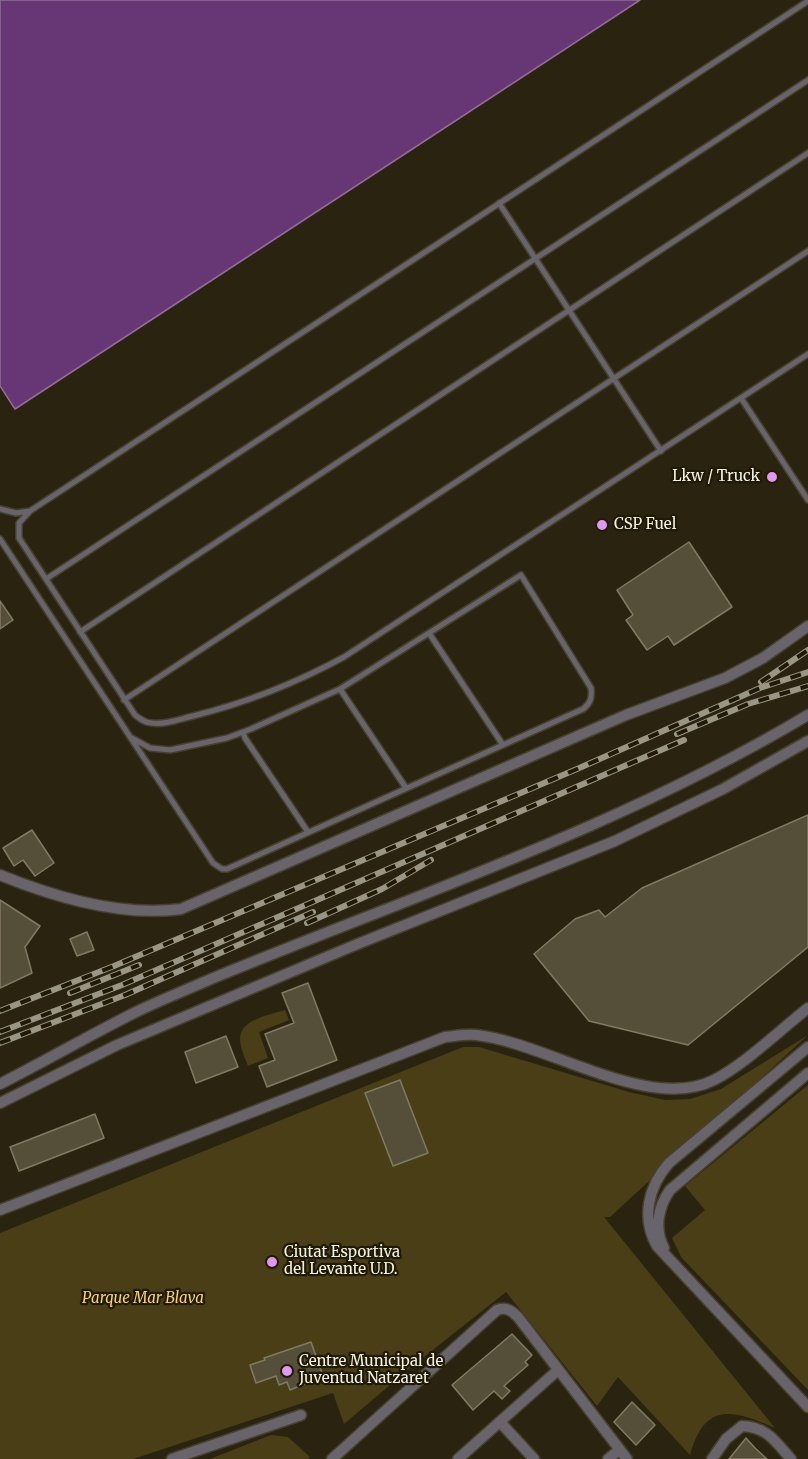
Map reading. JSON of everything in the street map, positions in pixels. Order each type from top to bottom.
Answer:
[{"type":"street","points":[[0,875],[62,897],[96,904],[139,910],[181,909],[626,715],[725,678],[762,658],[808,626]]},
{"type":"street","points":[[0,1082],[130,1014],[221,975],[498,865],[629,807],[738,755],[808,715]]},
{"type":"street","points":[[0,1103],[117,1045],[360,943],[615,841],[723,789],[808,741]]},
{"type":"street","points":[[0,1210],[444,1037],[466,1035],[496,1039],[640,1085],[674,1090],[714,1080],[738,1064],[808,1008]]},
{"type":"street","points":[[808,1047],[669,1163],[657,1179],[648,1207],[651,1236],[657,1246],[808,1407]]},
{"type":"street","points":[[0,1112],[68,1068]]},
{"type":"street","points":[[681,1273],[662,1245],[658,1230],[660,1210],[666,1197],[680,1180],[808,1073]]},
{"type":"street","points":[[332,1459],[497,1310],[504,1308],[512,1311],[518,1317],[623,1454],[608,1459]]},
{"type":"street","points":[[458,1459],[558,1370]]},
{"type":"street","points":[[172,1459],[301,1415]]},
{"type":"street","points":[[500,1422],[534,1459]]},
{"type":"street","points":[[712,1459],[726,1439],[742,1426],[765,1431],[791,1459]]},
{"type":"lane","points":[[808,1],[30,511],[19,523],[19,538],[135,715],[143,721],[160,723],[233,705],[301,679],[365,644],[808,354]]},
{"type":"lane","points":[[46,579],[808,80]]},
{"type":"lane","points":[[80,632],[808,153]]},
{"type":"lane","points":[[499,203],[661,451]]},
{"type":"lane","points":[[124,700],[808,251]]},
{"type":"lane","points":[[741,398],[808,500]]},
{"type":"lane","points":[[0,509],[16,513],[30,511]]},
{"type":"lane","points":[[0,539],[130,737],[217,867],[227,869],[583,709],[592,698],[591,688],[521,575],[340,689],[243,732],[170,750],[150,748],[130,737]]},
{"type":"lane","points":[[429,633],[503,745]]},
{"type":"lane","points":[[340,689],[406,788]]},
{"type":"lane","points":[[243,732],[308,832]]},
{"type":"green space","points":[[285,1010],[289,1020],[259,1032],[268,1058],[248,1066],[240,1042],[241,1032],[250,1022]]},
{"type":"green space","name":"Ciutat Esportiva del Levante U.D.","points":[[808,1035],[610,1217],[604,1217],[775,1428],[746,1417],[722,1414],[712,1418],[704,1425],[690,1455],[618,1377],[597,1406],[506,1292],[344,1424],[333,1393],[133,1459],[0,1459],[0,1233],[463,1047],[479,1047],[629,1092],[665,1100],[690,1099],[721,1089]]},
{"type":"green space","points":[[808,1085],[808,1390],[681,1257],[672,1238],[705,1210],[685,1186]]},
{"type":"green space","points":[[271,1435],[288,1437],[310,1457],[308,1459],[210,1459]]},
{"type":"shaded area","points":[[0,0],[640,0],[15,409],[0,386]]},
{"type":"building","points":[[689,542],[732,607],[674,645],[668,636],[647,650],[626,620],[633,615],[617,590]]},
{"type":"building","points":[[0,601],[13,620],[0,629]]},
{"type":"building","points":[[808,815],[808,947],[688,1045],[589,1021],[534,954],[575,919],[599,910],[605,917],[642,888]]},
{"type":"building","points":[[32,830],[54,863],[35,876],[23,860],[14,866],[3,848]]},
{"type":"building","points":[[0,900],[40,926],[25,947],[32,973],[0,988]]},
{"type":"building","points":[[87,932],[94,950],[77,956],[70,939]]},
{"type":"building","points":[[308,983],[337,1060],[267,1087],[259,1066],[275,1060],[265,1034],[294,1023],[282,993]]},
{"type":"building","points":[[226,1036],[238,1067],[196,1083],[185,1052]]},
{"type":"building","points":[[400,1080],[428,1153],[393,1166],[365,1093]]},
{"type":"building","points":[[95,1114],[104,1138],[19,1171],[10,1147]]},
{"type":"building","points":[[512,1334],[532,1355],[525,1362],[528,1365],[504,1386],[510,1391],[502,1399],[494,1391],[473,1410],[452,1385]]},
{"type":"building","name":"Centre Municipal de Juventud Natzaret","points":[[311,1342],[323,1376],[290,1390],[287,1382],[279,1385],[276,1376],[256,1383],[250,1365]]},
{"type":"building","points":[[632,1402],[655,1425],[636,1445],[614,1422]]},
{"type":"building","points":[[746,1438],[755,1448],[767,1459],[729,1459]]},
{"type":"railway","points":[[761,682],[808,650]]},
{"type":"railway","points":[[0,1011],[114,966],[577,769],[760,688],[808,672]]},
{"type":"railway","points":[[677,734],[748,704],[808,686]]},
{"type":"railway","points":[[0,1032],[122,985],[684,740]]},
{"type":"railway","points":[[307,923],[382,889],[431,860]]},
{"type":"railway","points":[[0,1043],[125,995],[313,912]]},
{"type":"railway","points":[[70,993],[139,965]]},
{"type":"place","name":"Lkw / Truck","points":[[772,477]]},
{"type":"place","name":"CSP Fuel","points":[[602,525]]},
{"type":"place","name":"Ciutat Esportiva del Levante U.D.","points":[[272,1262]]},
{"type":"place","name":"Centre Municipal de Juventud Natzaret","points":[[287,1371]]},
{"type":"park label","name":"Parque Mar Blava","points":[[143,1299]]}]
